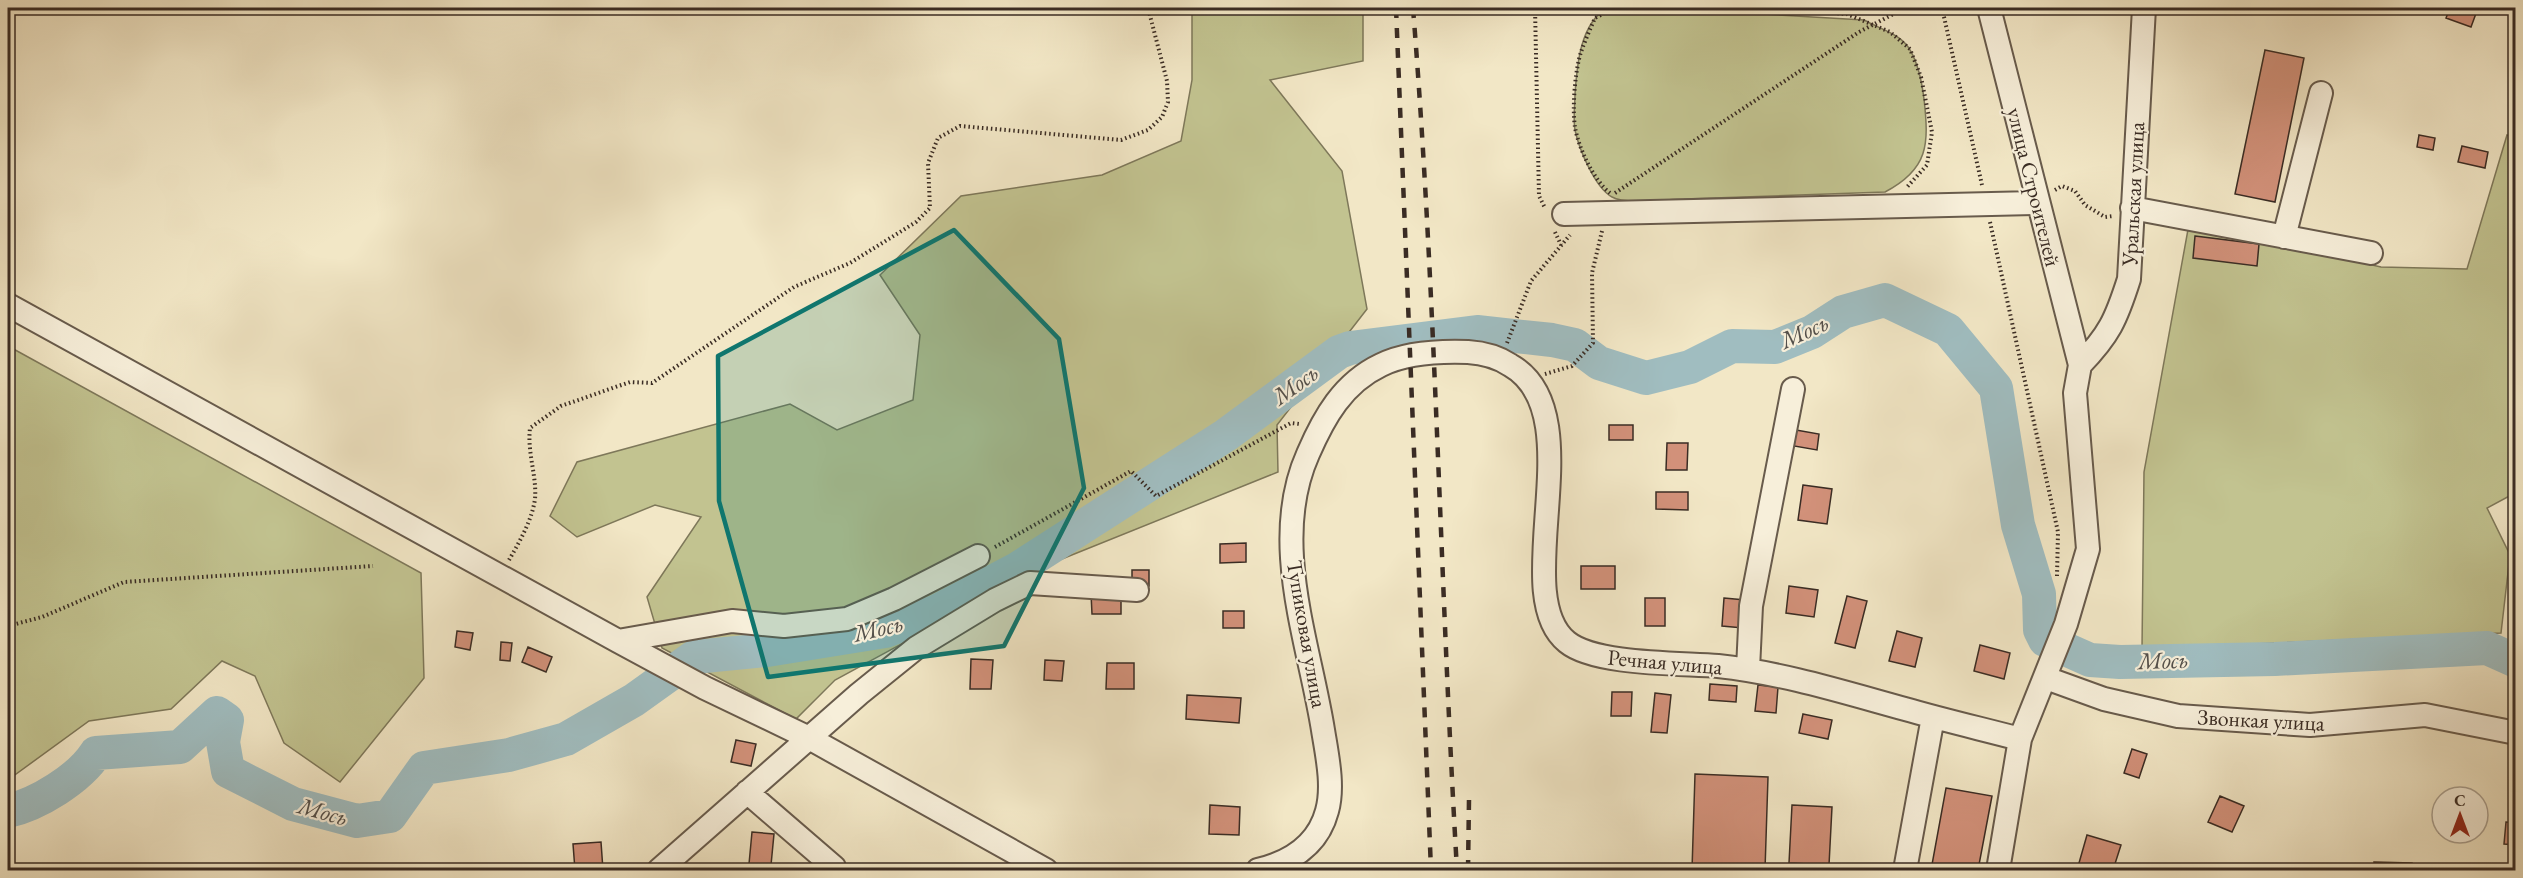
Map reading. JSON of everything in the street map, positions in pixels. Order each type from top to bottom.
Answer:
[{"type":"street","name":"улица Строителей","points":[[1989,8],[2080,365]]},
{"type":"street","name":"Уральская улица","points":[[2080,365],[2104,339],[2120,309],[2129,279],[2144,8]]},
{"type":"street","points":[[2284,237],[2321,93]]},
{"type":"street","points":[[1555,218],[1607,205],[2037,203]]},
{"type":"street","points":[[2132,208],[2371,253]]},
{"type":"street","points":[[8,305],[618,641],[705,688],[808,738],[1046,870]]},
{"type":"street","name":"Речная улица","points":[[1389,361],[1424,354],[1474,352],[1505,361],[1529,379],[1537,392],[1547,426],[1549,476],[1545,590],[1551,620],[1566,642],[1580,650],[1604,657],[1748,669],[1793,678],[2020,739]]},
{"type":"street","name":"Тупиковая улица","points":[[1258,870],[1289,860],[1310,843],[1317,834],[1328,807],[1330,793],[1326,750],[1292,562],[1292,537],[1298,484],[1306,458],[1328,413],[1356,380],[1389,361]]},
{"type":"street","points":[[1998,870],[2020,739],[2066,624],[2088,549],[2075,393],[2080,365]]},
{"type":"street","points":[[1748,669],[1750,606],[1793,389]]},
{"type":"street","points":[[618,641],[732,621],[784,626],[847,619],[894,599],[978,556]]},
{"type":"street","points":[[659,870],[830,717],[916,648],[995,600],[1030,583],[1137,590]]},
{"type":"street","name":"Звонкая улица","points":[[2048,672],[2104,699],[2178,716],[2310,725],[2425,715],[2516,733]]},
{"type":"street","points":[[1905,870],[1933,717]]},
{"type":"street","points":[[747,792],[834,867]]},
{"type":"path","points":[[500,576],[525,533],[535,498],[528,443],[530,428],[561,406],[630,382],[652,383],[794,287],[850,263],[916,222],[930,208],[928,163],[938,138],[960,126],[1121,140],[1148,130],[1162,117],[1168,102],[1167,81],[1148,8]]},
{"type":"path","points":[[1535,8],[1539,196],[1555,218],[1561,245]]},
{"type":"path","points":[[1529,379],[1572,366],[1593,343],[1592,273],[1607,205],[1601,186],[1588,164],[1575,128],[1575,97],[1580,54],[1595,18],[1614,8]]},
{"type":"path","points":[[1761,8],[1847,14],[1890,32],[1910,49],[1921,77],[1932,132],[1927,165],[1906,188]]},
{"type":"path","points":[[1508,341],[1531,281],[1561,245],[1607,205],[1872,24],[1905,8]]},
{"type":"path","points":[[1942,8],[2058,532],[2057,587]]},
{"type":"path","points":[[2037,203],[2062,186],[2075,191],[2085,205],[2105,217],[2120,215],[2132,208]]},
{"type":"path","points":[[978,556],[1131,471],[1156,496],[1292,423],[1322,425]]},
{"type":"path","points":[[8,626],[42,617],[124,582],[373,566]]},
{"type":"highlighted area","points":[[954,230],[1059,339],[1084,488],[1004,646],[768,677],[719,501],[718,356]]},
{"type":"green space","points":[[1192,8],[1363,8],[1363,61],[1270,80],[1342,171],[1367,309],[1277,425],[1278,472],[1047,565],[835,680],[796,719],[662,648],[647,597],[701,517],[655,505],[577,537],[550,516],[577,462],[790,404],[837,430],[913,400],[920,335],[880,275],[961,196],[1102,175],[1181,141],[1192,80]]},
{"type":"green space","points":[[1607,8],[1662,8],[1864,20],[1890,32],[1910,50],[1921,80],[1926,129],[1923,154],[1910,174],[1885,192],[1647,201],[1627,201],[1612,197],[1594,177],[1584,157],[1574,121],[1576,83],[1582,46],[1591,24]]},
{"type":"green space","points":[[2507,135],[2515,137],[2515,493],[2487,508],[2510,555],[2501,633],[2142,649],[2144,472],[2189,224],[2381,267],[2467,269]]},
{"type":"green space","points":[[8,346],[421,573],[424,678],[340,782],[284,743],[255,676],[222,661],[171,709],[89,721],[12,777],[8,776]]},
{"type":"building","points":[[2450,8],[2478,8],[2471,27],[2446,18]]},
{"type":"building","points":[[2265,50],[2304,58],[2275,202],[2235,194]]},
{"type":"building","points":[[2419,135],[2435,138],[2433,150],[2417,147]]},
{"type":"building","points":[[2462,146],[2488,152],[2485,168],[2458,162]]},
{"type":"building","points":[[2195,236],[2259,244],[2257,266],[2193,258]]},
{"type":"building","points":[[1609,425],[1633,425],[1633,440],[1609,440]]},
{"type":"building","points":[[1796,430],[1819,434],[1817,450],[1794,446]]},
{"type":"building","points":[[1667,443],[1688,443],[1687,470],[1666,470]]},
{"type":"building","points":[[1803,485],[1832,489],[1827,524],[1798,520]]},
{"type":"building","points":[[1656,492],[1688,492],[1688,510],[1656,509]]},
{"type":"building","points":[[1246,543],[1246,562],[1220,563],[1220,544]]},
{"type":"building","points":[[1581,566],[1615,566],[1615,589],[1581,589]]},
{"type":"building","points":[[1132,570],[1149,570],[1149,586],[1132,586]]},
{"type":"building","points":[[1789,586],[1818,590],[1814,617],[1786,613]]},
{"type":"building","points":[[1121,592],[1121,614],[1092,614],[1091,593]]},
{"type":"building","points":[[1847,596],[1867,601],[1855,648],[1835,643]]},
{"type":"building","points":[[1645,598],[1665,598],[1665,626],[1645,626]]},
{"type":"building","points":[[1724,598],[1745,600],[1743,628],[1722,626]]},
{"type":"building","points":[[1223,611],[1244,611],[1244,628],[1223,628]]},
{"type":"building","points":[[457,631],[473,633],[470,650],[455,647]]},
{"type":"building","points":[[1897,631],[1922,638],[1915,667],[1889,661]]},
{"type":"building","points":[[501,642],[512,643],[510,661],[500,660]]},
{"type":"building","points":[[1980,645],[2010,653],[2004,679],[1974,671]]},
{"type":"building","points":[[528,647],[552,657],[546,672],[522,662]]},
{"type":"building","points":[[971,659],[993,660],[991,689],[970,689]]},
{"type":"building","points":[[1045,660],[1064,661],[1062,681],[1044,680]]},
{"type":"building","points":[[1107,663],[1134,663],[1134,689],[1106,689]]},
{"type":"building","points":[[1710,684],[1737,686],[1736,702],[1709,700]]},
{"type":"building","points":[[1758,685],[1778,687],[1776,713],[1755,711]]},
{"type":"building","points":[[1612,692],[1632,692],[1631,716],[1611,716]]},
{"type":"building","points":[[1655,693],[1671,695],[1667,733],[1651,732]]},
{"type":"building","points":[[1187,695],[1241,698],[1239,723],[1186,719]]},
{"type":"building","points":[[1803,714],[1832,720],[1828,739],[1799,733]]},
{"type":"building","points":[[736,740],[756,744],[751,766],[731,762]]},
{"type":"building","points":[[2132,749],[2147,754],[2139,778],[2124,773]]},
{"type":"building","points":[[1695,774],[1768,777],[1765,870],[1692,870]]},
{"type":"building","points":[[1946,788],[1992,796],[1978,870],[1931,870]]},
{"type":"building","points":[[2220,796],[2244,806],[2232,832],[2208,822]]},
{"type":"building","points":[[1210,805],[1240,807],[1239,835],[1209,834]]},
{"type":"building","points":[[1792,805],[1832,807],[1829,865],[1789,863]]},
{"type":"building","points":[[2506,822],[2516,823],[2516,845],[2504,844]]},
{"type":"building","points":[[752,832],[774,834],[771,865],[749,864]]},
{"type":"building","points":[[2087,835],[2121,845],[2113,870],[2077,870]]},
{"type":"building","points":[[601,842],[603,870],[575,870],[573,844]]},
{"type":"building","points":[[2374,862],[2412,863],[2412,870],[2374,870]]},
{"type":"waterway","name":"Мось","points":[[8,811],[32,803],[57,789],[89,763],[96,753],[180,747],[217,713],[227,720],[223,742],[228,771],[293,804],[357,821],[390,816],[424,768],[509,755],[566,739],[634,700],[694,657],[767,650],[885,631],[935,612],[1017,569],[1226,435],[1339,352],[1350,348],[1477,332],[1552,340],[1575,345],[1599,363],[1646,378],[1690,367],[1732,346],[1775,347],[1812,332],[1843,312],[1885,300],[1948,330],[1996,388],[2018,525],[2039,594],[2040,630],[2045,640],[2090,660],[2120,662],[2275,659],[2487,648],[2516,661]]},
{"type":"railway","points":[[1396,8],[1431,870]]},
{"type":"railway","points":[[1413,8],[1433,331],[1457,870]]},
{"type":"railway","points":[[1468,870],[1469,799]]}]
